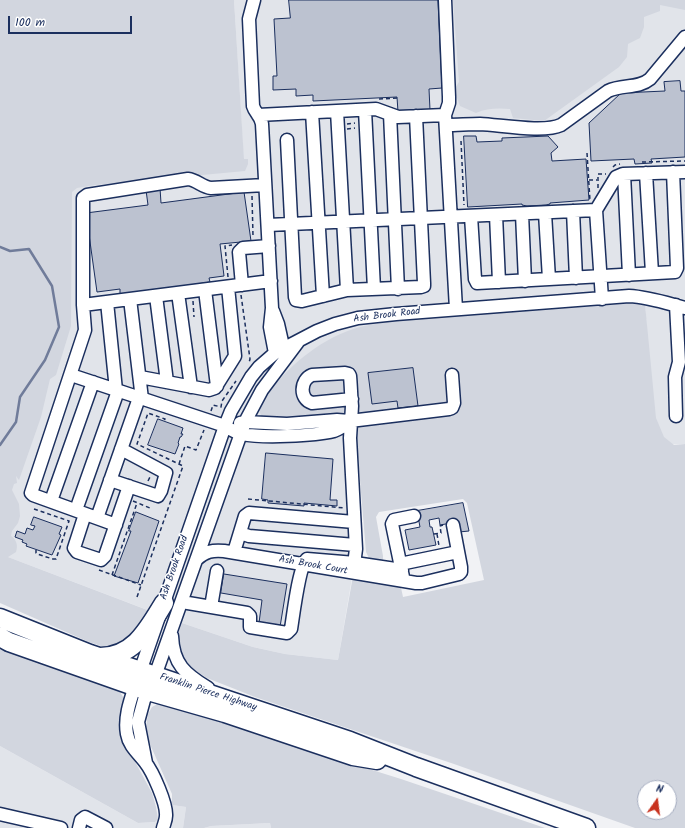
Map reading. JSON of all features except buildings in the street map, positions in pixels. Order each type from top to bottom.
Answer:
[{"type":"highway","points":[[100,657],[110,657],[119,654],[133,645],[146,631],[164,603]]},
{"type":"highway","name":"Franklin Pierce Highway","points":[[6,621],[100,657],[145,681],[225,713],[353,756],[416,767]]},
{"type":"highway","name":"Franklin Pierce Highway","points":[[4,640],[145,681],[236,702],[350,741],[416,767],[586,828]]},
{"type":"street","points":[[254,0],[249,19],[253,106],[262,120],[271,281],[271,334],[282,353]]},
{"type":"street","points":[[445,0],[449,97],[446,120],[456,309]]},
{"type":"street","points":[[258,115],[376,109],[398,117],[416,116],[479,124],[544,129],[556,128],[613,88],[640,85],[646,82],[685,37]]},
{"type":"street","points":[[365,110],[374,289]]},
{"type":"street","points":[[337,111],[347,290]]},
{"type":"street","points":[[312,112],[323,296]]},
{"type":"street","points":[[390,114],[398,288]]},
{"type":"street","points":[[287,140],[296,300],[302,301],[347,290],[417,288],[424,286],[416,116]]},
{"type":"street","points":[[268,225],[451,217],[468,212],[496,215],[573,211],[591,205],[620,174],[622,169]]},
{"type":"street","points":[[468,212],[475,281],[480,283],[674,272],[677,268],[679,172],[646,173],[622,169]]},
{"type":"street","points":[[622,169],[629,275]]},
{"type":"street","points":[[646,173],[652,274]]},
{"type":"street","points":[[116,525],[31,493],[31,489],[71,375],[85,330],[84,196],[188,180],[196,181],[211,188],[266,186]]},
{"type":"street","points":[[591,205],[602,299]]},
{"type":"street","points":[[573,211],[576,278]]},
{"type":"street","points":[[545,213],[549,280]]},
{"type":"street","points":[[522,214],[526,281]]},
{"type":"street","points":[[496,215],[499,282]]},
{"type":"street","points":[[242,285],[239,254],[240,250],[243,248],[269,246]]},
{"type":"street","points":[[84,305],[205,290],[228,284],[242,285],[271,281]]},
{"type":"street","points":[[140,377],[211,390],[217,386],[235,356],[228,284]]},
{"type":"street","points":[[205,290],[217,386]]},
{"type":"street","points":[[178,293],[191,387]]},
{"type":"street","points":[[156,296],[167,382]]},
{"type":"street","name":"Ash Brook Road","points":[[145,681],[164,603],[225,426],[251,377],[259,367],[298,341],[317,331],[335,324],[358,318],[456,309],[643,296],[681,307]]},
{"type":"street","points":[[97,518],[141,399],[140,377],[130,299]]},
{"type":"street","points":[[107,302],[117,391],[80,512],[74,548],[77,552],[101,560],[105,556],[129,486]]},
{"type":"street","points":[[676,416],[675,375],[682,362],[681,307]]},
{"type":"street","points":[[162,828],[166,815],[160,790],[146,763],[138,722],[144,700],[145,681],[171,631],[246,422],[282,353],[277,319],[272,308]]},
{"type":"street","points":[[251,377],[264,354],[271,322]]},
{"type":"street","points":[[71,375],[225,426],[241,434],[277,435],[334,431],[350,421]]},
{"type":"street","points":[[225,426],[246,422],[287,424],[337,420],[350,421],[449,409],[452,408],[454,403],[452,375]]},
{"type":"street","points":[[50,501],[93,382]]},
{"type":"street","name":"Ash Brook Court","points":[[196,560],[206,552],[234,552],[304,564],[354,568],[355,545],[350,438],[352,399]]},
{"type":"street","points":[[110,480],[158,496],[161,491],[166,473],[121,450]]},
{"type":"street","points":[[234,552],[245,516],[249,513],[354,522]]},
{"type":"street","points":[[402,572],[393,522],[394,520],[414,516]]},
{"type":"street","points":[[354,568],[402,572],[422,583],[459,574],[462,570],[450,525]]},
{"type":"street","points":[[240,533],[249,536],[355,545]]},
{"type":"street","points":[[402,572],[458,552]]},
{"type":"street","points":[[182,602],[249,614],[250,625],[252,628],[289,633],[304,564]]},
{"type":"street","points":[[211,607],[217,571]]},
{"type":"street","points":[[171,631],[173,653],[185,672],[207,687],[236,702]]},
{"type":"street","points":[[0,814],[61,828]]},
{"type":"street","points":[[79,828],[81,820],[85,817],[106,828]]},
{"type":"path","points":[[460,141],[468,212]]},
{"type":"path","points":[[587,153],[591,205]]},
{"type":"path","points":[[639,163],[685,161]]},
{"type":"path","points":[[611,170],[615,165],[622,169]]},
{"type":"path","points":[[601,185],[598,190],[598,174],[608,174],[605,180]]},
{"type":"path","points":[[589,180],[598,180]]},
{"type":"path","points":[[252,186],[254,242]]},
{"type":"path","points":[[591,205],[594,195]]},
{"type":"path","points":[[228,284],[225,246],[232,245]]},
{"type":"path","points":[[182,316],[194,316],[192,299]]},
{"type":"path","points":[[193,306],[207,304]]},
{"type":"path","points":[[179,464],[185,446],[196,450],[204,428]]},
{"type":"path","points":[[148,482],[150,477]]},
{"type":"path","points":[[248,499],[344,508]]},
{"type":"path","points":[[112,575],[137,503],[150,508]]},
{"type":"path","points":[[34,509],[69,521],[56,559],[37,554],[36,550]]},
{"type":"path","points":[[434,534],[441,533],[440,526],[450,525]]},
{"type":"path","points":[[157,527],[161,529]]},
{"type":"path","points":[[155,534],[159,535]]},
{"type":"path","points":[[153,540],[157,541]]},
{"type":"path","points":[[97,559],[94,568],[142,585]]},
{"type":"path","points":[[146,560],[150,562]]},
{"type":"path","points":[[143,569],[147,570]]},
{"type":"shaded area","points":[[0,0],[234,0],[244,159],[248,159],[248,164],[245,171],[95,185],[77,188],[72,192],[71,326],[56,375],[50,379],[41,417],[19,480],[16,476],[17,483],[14,484],[12,490],[19,504],[20,516],[11,536],[15,539],[17,548],[16,552],[8,557],[150,611],[140,630],[113,650],[89,642],[0,603]]},
{"type":"shaded area","points":[[234,0],[685,0],[685,444],[655,445],[645,304],[631,302],[399,320],[358,328],[350,421],[353,572],[338,660],[285,654],[253,647],[182,623],[0,554],[66,184],[244,166]]},
{"type":"shaded area","points":[[453,0],[685,0],[685,10],[660,5],[660,11],[644,17],[644,27],[640,38],[628,44],[627,57],[619,67],[544,121],[513,118],[510,109],[501,108],[484,110],[476,113],[460,106],[454,90],[459,82]]},
{"type":"shaded area","points":[[631,302],[645,304],[656,418],[664,437],[674,445],[685,444],[685,828],[635,828],[454,764],[255,697],[207,678],[184,663],[176,639],[182,623],[253,647],[285,654],[338,660],[353,576],[400,583],[403,597],[484,580],[467,503],[463,499],[379,512],[376,517],[383,560],[374,560],[369,558],[366,552],[356,432],[357,427],[350,421],[266,420],[260,413],[261,403],[278,381],[309,352],[346,331],[399,320]]},
{"type":"shaded area","points":[[0,647],[73,675],[119,690],[123,697],[125,743],[152,793],[158,819],[155,822],[138,823],[0,746]]},
{"type":"shaded area","points":[[161,702],[401,779],[545,828],[271,828],[270,823],[211,826],[204,828],[183,828],[186,807],[172,805],[172,794],[149,742],[146,727],[148,714],[152,707]]},
{"type":"shaded area","points":[[0,746],[138,823],[155,822],[172,805],[186,807],[183,828],[0,828]]},
{"type":"shaded area","points":[[270,823],[271,828],[204,828],[211,826]]},
{"type":"waterway","points":[[0,247],[10,251],[29,249],[52,286],[59,327],[45,360],[20,397],[16,422],[0,445]]}]
